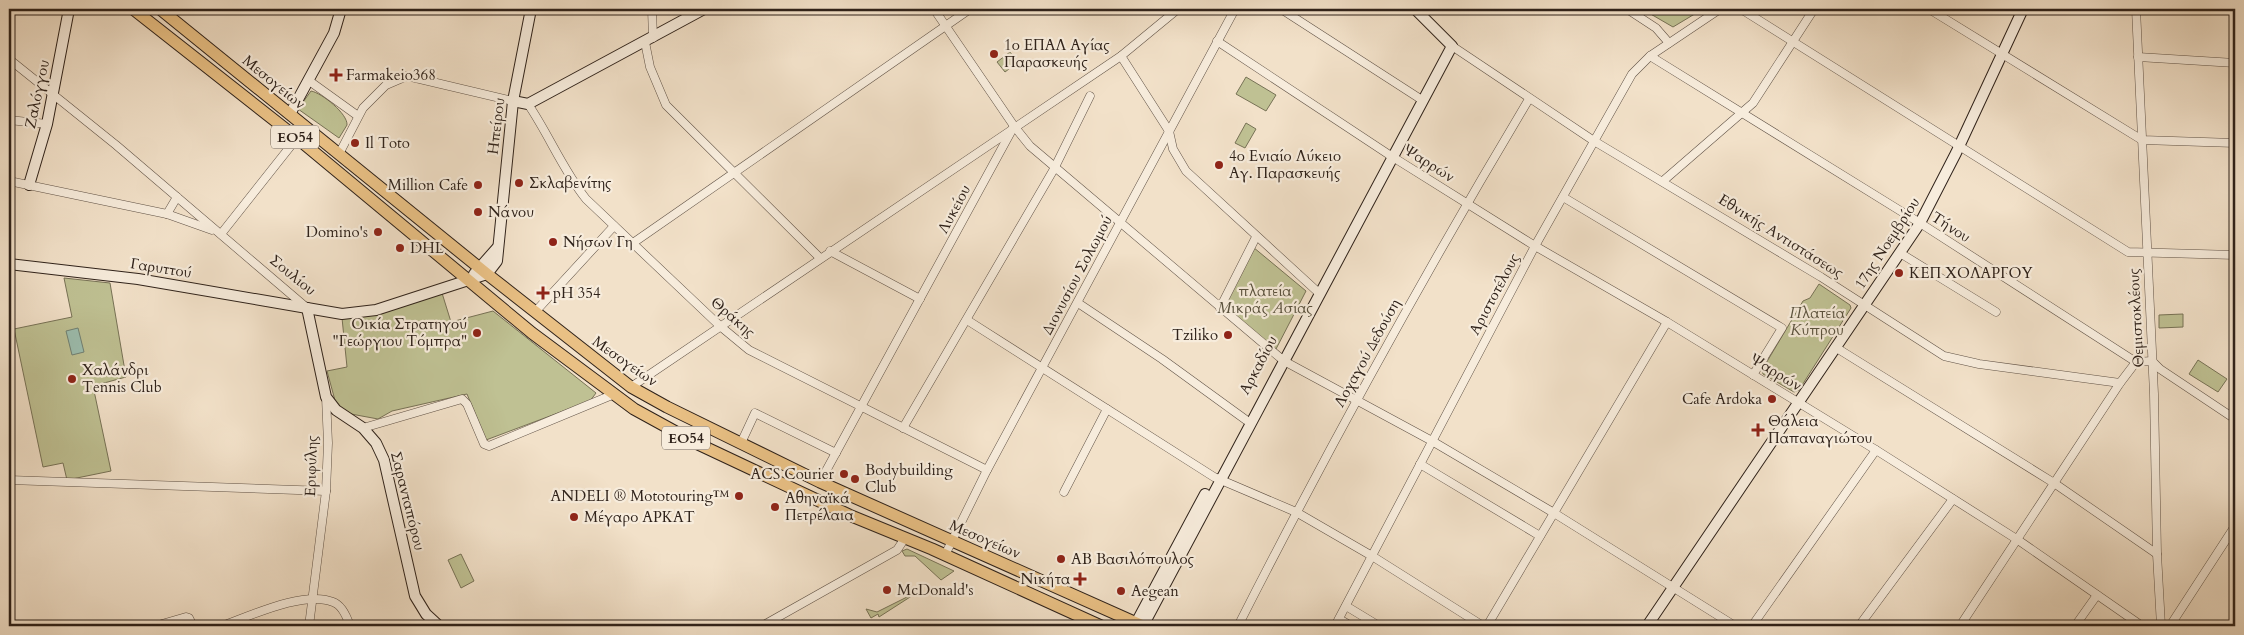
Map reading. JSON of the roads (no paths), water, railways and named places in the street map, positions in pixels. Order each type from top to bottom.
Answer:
[{"type":"main road","name":"Μεσογείων","points":[[133,9],[297,138],[532,333],[612,395],[696,443],[849,515],[945,555],[1101,626]]},
{"type":"main road","name":"Μεσογείων","points":[[160,9],[483,271],[631,387],[741,444],[820,482],[1140,625]]},
{"type":"street","name":"Ζαλόγγου","points":[[29,185],[47,124],[69,9]]},
{"type":"street","points":[[290,114],[334,33],[342,9]]},
{"type":"street","name":"Ηπείρου","points":[[469,280],[483,271],[497,248],[513,102],[531,9]]},
{"type":"street","points":[[652,9],[649,40],[650,67],[666,105],[820,258]]},
{"type":"street","points":[[339,154],[358,116],[377,93],[396,80],[407,76],[528,104],[704,9]]},
{"type":"street","points":[[934,9],[1014,126],[1030,146],[1054,169],[1120,222],[1281,359],[1432,441],[1554,513],[1672,589],[1735,626]]},
{"type":"street","points":[[633,243],[734,174],[891,62],[970,9]]},
{"type":"street","name":"Λυκείου","points":[[820,482],[1014,126],[1121,56],[1178,9]]},
{"type":"street","name":"Διονυσίου Σολωμού","points":[[945,555],[987,470],[1235,9]]},
{"type":"street","points":[[1281,9],[1420,99]]},
{"type":"street","points":[[1415,9],[1449,44]]},
{"type":"street","points":[[1627,9],[1656,28],[1669,43]]},
{"type":"street","name":"Αριστοτέλους","points":[[1337,623],[1535,246],[1632,74],[1650,56],[1720,9]]},
{"type":"street","points":[[1741,9],[2128,252],[2235,254]]},
{"type":"street","points":[[1663,181],[1744,113],[1753,103],[1814,9]]},
{"type":"street","points":[[1929,9],[2142,140],[2235,143]]},
{"type":"street","name":"17ης Νοεμβρίου","points":[[1647,626],[1920,223],[1959,147],[2023,9]]},
{"type":"street","name":"Θεμιστοκλέους","points":[[2136,9],[2152,361],[2156,554],[2161,626]]},
{"type":"street","name":"Ψαρρών","points":[[1217,41],[1390,155],[1535,246],[1667,322],[1876,450],[2018,540],[2142,626]]},
{"type":"street","name":"Αρκαδίου","points":[[1140,625],[1449,44]]},
{"type":"street","name":"Εθνικής Αντιστάσεως","points":[[1449,44],[1594,141],[1663,181],[1944,356],[1979,364],[2120,382]]},
{"type":"street","points":[[1121,56],[1169,131],[1173,149],[1186,171],[1318,292]]},
{"type":"street","name":"Τήνου","points":[[1650,56],[1920,223],[2136,362]]},
{"type":"street","points":[[2138,57],[2235,63]]},
{"type":"street","name":"Σουλίου","points":[[9,59],[116,145],[307,308],[332,314],[364,313],[469,280]]},
{"type":"street","points":[[308,80],[358,116]]},
{"type":"street","points":[[903,428],[1054,169],[1090,96]]},
{"type":"street","name":"Λοχαγού Δεδούση","points":[[1238,626],[1296,512],[1466,202],[1529,98]]},
{"type":"street","name":"Θράκης","points":[[528,104],[540,121],[576,187],[586,199],[720,326],[749,350],[987,470]]},
{"type":"street","points":[[9,120],[47,124]]},
{"type":"street","points":[[631,387],[1014,126]]},
{"type":"street","points":[[9,180],[167,214],[221,234],[297,138]]},
{"type":"street","points":[[167,214],[177,197]]},
{"type":"street","points":[[1562,197],[1782,328],[1753,375]]},
{"type":"street","points":[[535,312],[614,226]]},
{"type":"street","points":[[1220,308],[1256,237]]},
{"type":"street","points":[[830,251],[920,299]]},
{"type":"street","points":[[1900,254],[1996,312]]},
{"type":"street","name":"Γαρυττού","points":[[9,264],[138,279],[307,308]]},
{"type":"street","points":[[1078,303],[1162,359],[1246,420]]},
{"type":"street","name":"Εριφύλης","points":[[307,308],[326,397],[328,443],[326,490],[309,626]]},
{"type":"street","points":[[967,320],[1217,479],[1296,512],[1372,556],[1485,626],[1667,322]]},
{"type":"street","points":[[1835,347],[2054,483],[2156,554]]},
{"type":"street","name":"Αρκαδίου","points":[[1217,479],[1246,420],[1281,359]]},
{"type":"street","points":[[1960,626],[2120,382],[2136,362],[2152,361],[2160,369],[2235,419]]},
{"type":"street","points":[[364,428],[462,399],[467,404],[484,444],[490,446],[612,395]]},
{"type":"street","name":"Σαρανταπόρου","points":[[326,397],[336,410],[364,428],[376,443],[384,460],[415,596],[426,614],[439,626]]},
{"type":"street","points":[[1064,492],[1107,409]]},
{"type":"street","points":[[741,444],[755,413],[836,453]]},
{"type":"street","points":[[1752,626],[1876,450]]},
{"type":"street","points":[[1420,464],[1540,536]]},
{"type":"street","points":[[9,480],[326,490]]},
{"type":"street","points":[[1859,626],[1953,500]]},
{"type":"street","points":[[2170,626],[2235,526]]},
{"type":"street","points":[[762,626],[897,550],[905,538]]},
{"type":"street","points":[[2075,626],[2097,595]]},
{"type":"street","points":[[222,626],[292,601],[312,600],[332,601],[338,605],[350,626]]},
{"type":"street","points":[[1346,606],[1379,626]]},
{"type":"street","points":[[155,626],[180,618],[189,618],[193,626]]},
{"type":"street","points":[[1337,623],[1350,626]]},
{"type":"place","name":"1ο ΕΠΑΛ Αγίας Παρασκευής","points":[[994,54]]},
{"type":"place","name":"Farmakeio368","points":[[336,75]]},
{"type":"place","name":"Il Toto","points":[[355,143]]},
{"type":"place","name":"4ο Ενιαίο Λύκειο Αγ. Παρασκευής","points":[[1219,165]]},
{"type":"place","name":"Σκλαβενίτης","points":[[519,183]]},
{"type":"place","name":"Million Cafe","points":[[478,185]]},
{"type":"place","name":"Νάνου","points":[[478,212]]},
{"type":"place","name":"Domino's","points":[[378,232]]},
{"type":"place","name":"Νήσων Γη","points":[[553,242]]},
{"type":"place","name":"DHL","points":[[400,248]]},
{"type":"place","name":"ΚΕΠ ΧΟΛΑΡΓΟΥ","points":[[1899,273]]},
{"type":"place","name":"pH 354","points":[[543,293]]},
{"type":"place","name":"Οικία Στρατηγού \"Γεώργιου Τόμπρα\"","points":[[477,333]]},
{"type":"place","name":"Tziliko","points":[[1228,335]]},
{"type":"place","name":"Χαλάνδρι Tennis Club","points":[[72,379]]},
{"type":"place","name":"Cafe Ardoka","points":[[1772,399]]},
{"type":"place","name":"Θάλεια Παπαναγιώτου","points":[[1758,430]]},
{"type":"place","name":"ACS Courier","points":[[844,474]]},
{"type":"place","name":"Bodybuilding Club","points":[[855,479]]},
{"type":"place","name":"ANDELI ® Mototouring™","points":[[739,496]]},
{"type":"place","name":"Αθηναϊκά Πετρέλαια","points":[[775,507]]},
{"type":"place","name":"Μέγαρο ΑΡΚΑΤ","points":[[574,517]]},
{"type":"place","name":"ΑΒ Βασιλόπουλος","points":[[1061,559]]},
{"type":"place","name":"Νικήτα","points":[[1080,579]]},
{"type":"place","name":"McDonald's","points":[[887,590]]},
{"type":"place","name":"Aegean","points":[[1121,591]]},
{"type":"park label","name":"πλατεία Μικράς Ασίας","points":[[1265,300]]},
{"type":"park label","name":"Πλατεία Κύπρου","points":[[1817,322]]}]
